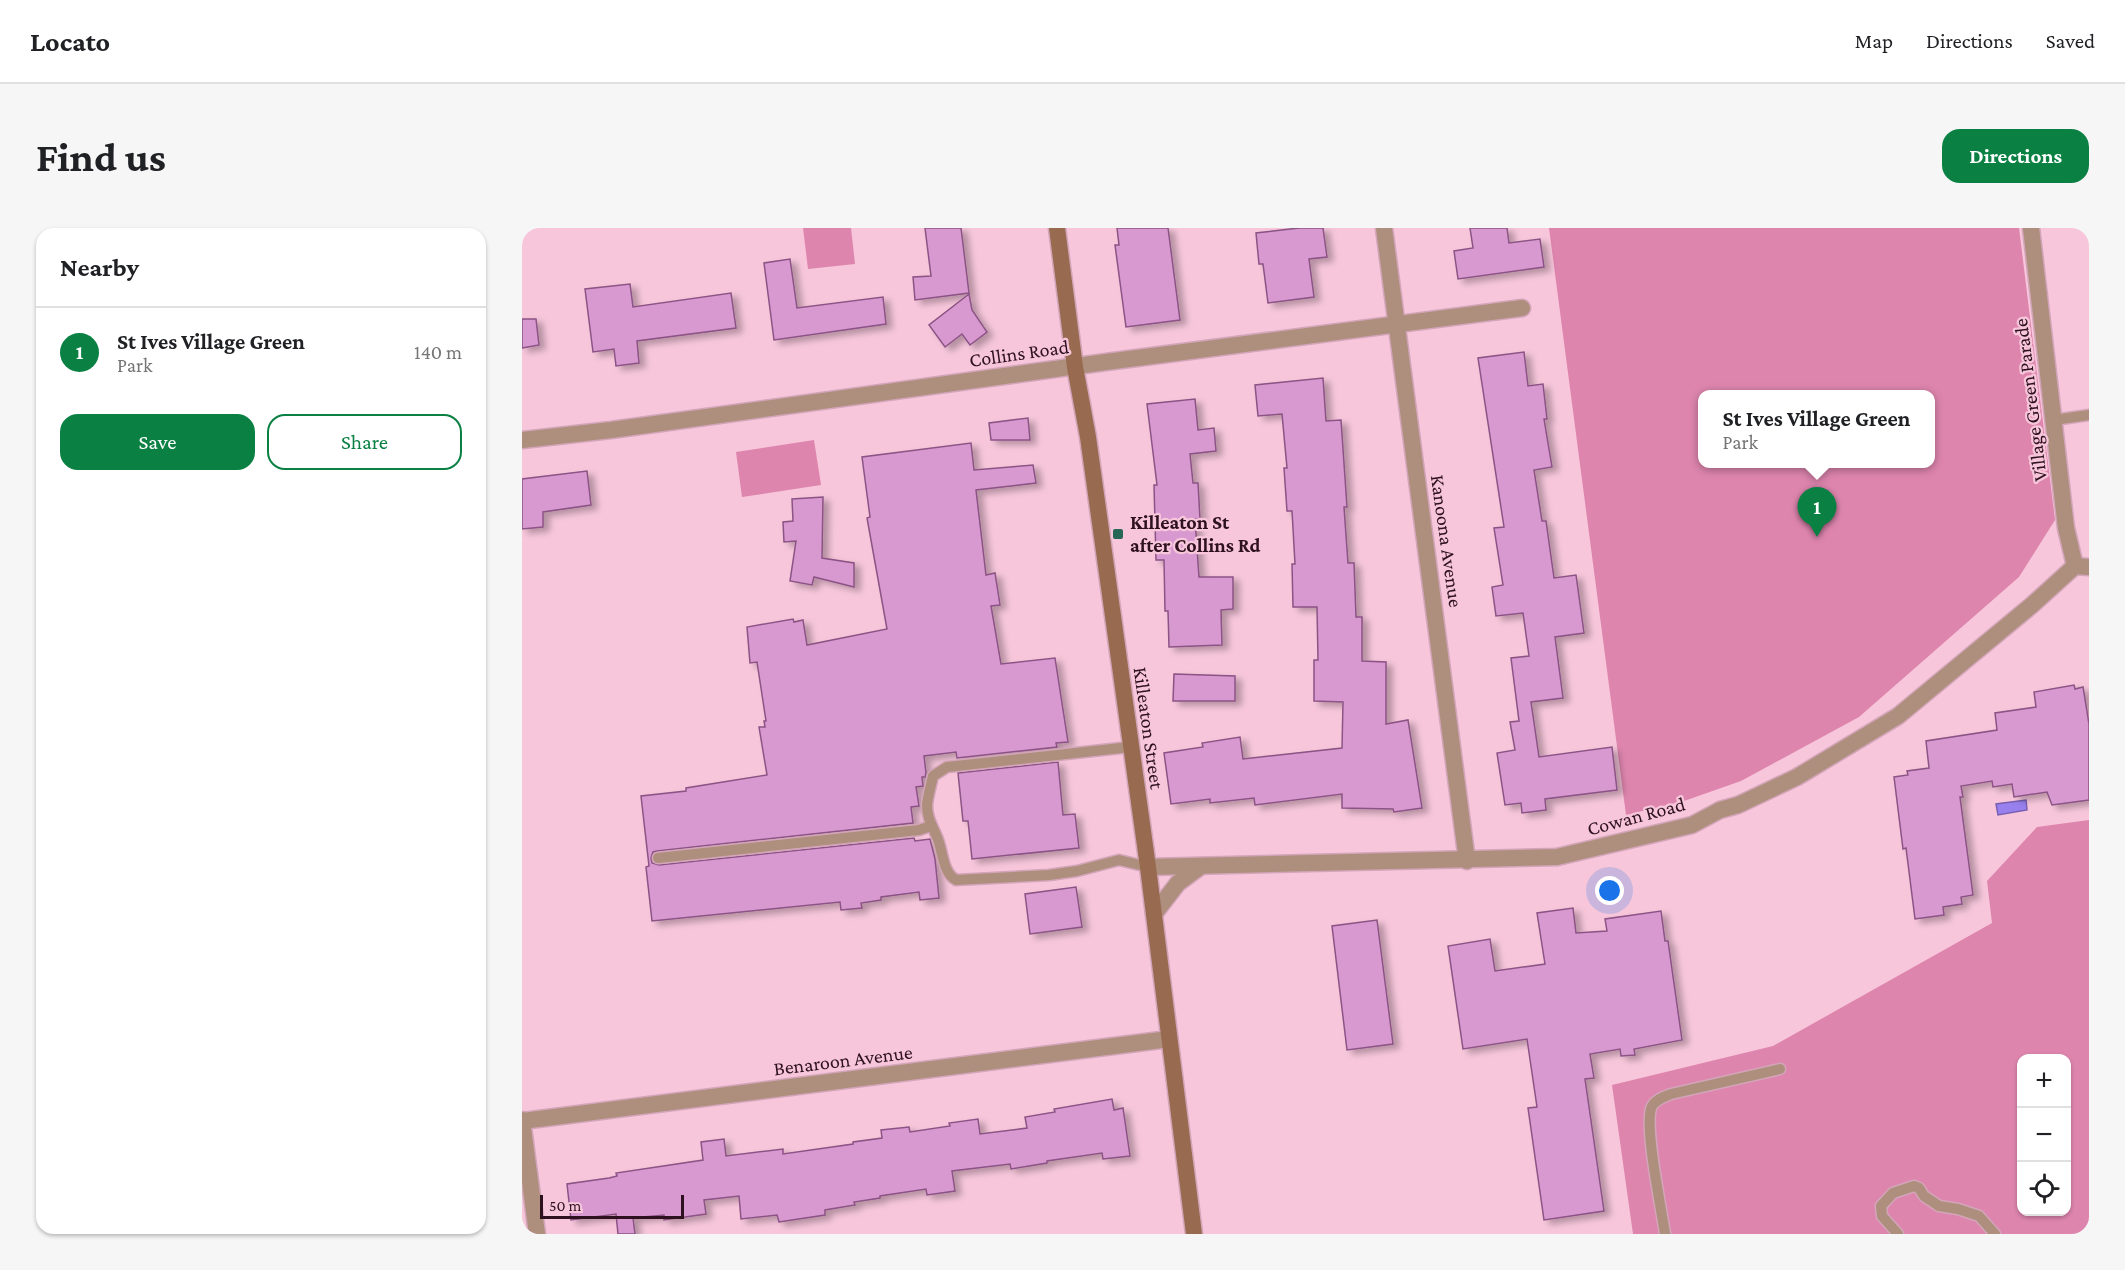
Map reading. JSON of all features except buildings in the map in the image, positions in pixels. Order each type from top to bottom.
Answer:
[{"type":"main road","name":"Killeaton Street","points":[[1057,228],[1148,867],[1194,1234]]},
{"type":"street","name":"Kanoona Avenue","points":[[1384,228],[1467,861]]},
{"type":"street","name":"Village Green Parade","points":[[2031,228],[2066,528],[2082,566]]},
{"type":"street","name":"Collins Road","points":[[522,440],[1522,308]]},
{"type":"street","name":"Cowan Road","points":[[1148,867],[1557,857],[1692,825],[1720,810],[1738,805],[1797,777],[1898,716],[2082,566]]},
{"type":"street","points":[[1154,914],[1178,882],[1201,866]]},
{"type":"street","name":"Benaroon Avenue","points":[[522,1121],[1169,1039]]},
{"type":"street","points":[[522,1121],[537,1234]]},
{"type":"lane","points":[[2054,420],[2089,415]]},
{"type":"lane","points":[[1130,747],[946,767],[933,776],[927,803],[928,818],[938,837],[946,866],[951,877],[956,880],[1049,875],[1077,871],[1119,860],[1148,867]]},
{"type":"lane","points":[[658,858],[919,830],[931,826]]},
{"type":"lane","points":[[1665,1234],[1650,1138],[1652,1107],[1659,1098],[1671,1094],[1780,1069]]},
{"type":"lane","points":[[1898,1234],[1882,1216],[1881,1206],[1893,1193],[1914,1186],[1939,1206],[1979,1216],[1995,1234]]},
{"type":"shaded area","points":[[803,228],[851,228],[855,264],[808,269]]},
{"type":"shaded area","points":[[1549,228],[2019,228],[2055,520],[2019,577],[1859,717],[1741,781],[1684,801],[1626,815]]},
{"type":"shaded area","points":[[814,440],[821,485],[742,497],[736,452]]},
{"type":"shaded area","points":[[2026,800],[2027,810],[1998,815],[1996,804]]},
{"type":"shaded area","points":[[2089,820],[2089,1234],[1633,1234],[1612,1085],[1773,1046],[1992,923],[1987,881],[2037,827]]},
{"type":"place","name":"Killeaton St after Collins Rd","points":[[1118,534]]},
{"type":"place","name":"St Ives Village Green","points":[[1817,537]]}]
